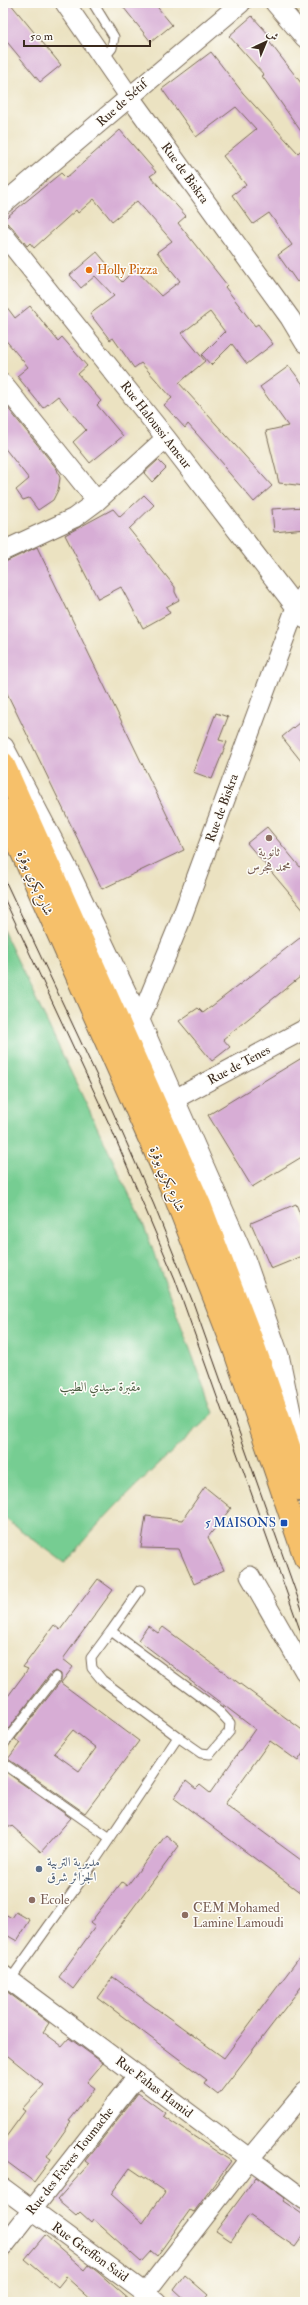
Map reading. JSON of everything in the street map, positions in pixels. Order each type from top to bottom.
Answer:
[{"type":"highway","name":"شارع بكري بوقرة","points":[[3,763],[200,1205],[252,1341],[305,1492]]},
{"type":"highway","name":"شارع بكري بوقرة","points":[[3,810],[174,1194],[233,1346],[305,1558]]},
{"type":"street","name":"Rue de Biskra","points":[[64,3],[305,343]]},
{"type":"street","name":"Rue de Sétif","points":[[3,204],[129,96],[241,3]]},
{"type":"street","points":[[275,3],[305,38]]},
{"type":"street","name":"Rue Haloussi Ameur","points":[[3,234],[302,606]]},
{"type":"street","points":[[3,384],[97,501]]},
{"type":"street","points":[[3,551],[74,518],[97,501],[166,438]]},
{"type":"street","name":"Rue de Biskra","points":[[139,1022],[180,922],[302,606]]},
{"type":"street","points":[[3,748],[67,870],[139,1022],[244,1260],[278,1357],[305,1485]]},
{"type":"street","name":"Rue de Tenes","points":[[174,1100],[305,1029]]},
{"type":"street","points":[[250,1576],[305,1672]]},
{"type":"street","name":"Rue Fahas Hamid","points":[[6,1977],[305,2200]]},
{"type":"street","name":"Rue des Frères Toumache","points":[[3,2247],[138,2075]]},
{"type":"street","points":[[151,2297],[250,2158],[305,2092]]},
{"type":"street","name":"Rue Greffon Saïd","points":[[3,2188],[151,2297]]},
{"type":"lane","points":[[93,3],[114,37],[112,48],[104,58]]},
{"type":"lane","points":[[111,1631],[218,1710],[230,1723],[229,1732],[210,1754],[201,1752],[178,1737],[102,1680],[92,1668],[91,1658],[140,1590]]},
{"type":"lane","points":[[3,1745],[56,1677]]},
{"type":"lane","points":[[6,1977],[110,1838],[178,1737]]},
{"type":"lane","points":[[3,1764],[110,1838]]},
{"type":"green space","name":"مقبرة سيدي الطيب","points":[[3,930],[142,1221],[214,1413],[118,1504],[65,1563],[3,1517]]},
{"type":"building","points":[[3,3],[10,3],[61,65],[40,82],[3,37]]},
{"type":"building","points":[[120,3],[154,3],[172,25],[151,42]]},
{"type":"building","points":[[252,16],[270,36],[267,39],[305,88],[305,137],[262,76],[264,75],[229,36]]},
{"type":"building","points":[[211,52],[243,93],[298,153],[305,147],[305,276],[297,282],[278,255],[292,245],[269,213],[253,224],[232,195],[246,185],[223,156],[256,129],[236,107],[196,137],[162,89]]},
{"type":"building","points":[[120,130],[156,172],[150,176],[186,216],[178,223],[227,285],[225,287],[255,326],[258,324],[273,344],[247,364],[232,344],[211,365],[202,355],[225,332],[210,312],[182,333],[205,361],[179,383],[272,486],[254,502],[188,424],[185,428],[164,405],[172,398],[141,363],[134,368],[113,338],[110,340],[90,314],[114,296],[95,276],[81,288],[70,275],[97,252],[122,282],[135,269],[161,296],[180,281],[157,252],[172,241],[137,201],[112,221],[94,199],[78,213],[76,210],[34,248],[30,243],[27,246],[12,227],[3,220],[61,173],[66,178]]},
{"type":"building","points":[[3,302],[15,318],[30,306],[58,341],[62,337],[87,366],[78,374],[101,401],[97,405],[123,436],[90,463],[73,442],[86,430],[58,396],[43,408],[17,376],[28,367],[3,337]]},
{"type":"building","points":[[289,366],[305,387],[305,486],[279,483],[266,431],[288,426],[260,387]]},
{"type":"building","points":[[3,402],[57,469],[60,478],[58,490],[53,500],[38,510],[29,498],[23,500],[16,490],[29,479],[3,446]]},
{"type":"building","points":[[158,460],[166,468],[152,482],[144,473]]},
{"type":"building","points":[[144,495],[154,505],[129,529],[175,587],[175,592],[179,600],[166,607],[170,613],[143,628],[121,587],[98,599],[65,535],[113,509],[120,517]]},
{"type":"building","points":[[305,507],[305,529],[274,532],[272,509]]},
{"type":"building","points":[[37,547],[184,850],[102,889],[3,685],[3,563]]},
{"type":"building","points":[[216,713],[228,717],[219,740],[227,742],[212,779],[193,772]]},
{"type":"building","points":[[305,718],[305,766],[282,737]]},
{"type":"building","points":[[267,827],[305,873],[305,912],[247,843]]},
{"type":"building","points":[[305,934],[305,973],[223,1039],[230,1047],[212,1061],[179,1021],[198,1008],[203,1013]]},
{"type":"building","points":[[305,1056],[305,1155],[252,1187],[208,1115]]},
{"type":"building","points":[[296,1204],[305,1227],[305,1255],[271,1269],[251,1223]]},
{"type":"building","points":[[205,1487],[231,1508],[208,1537],[224,1570],[194,1584],[179,1549],[141,1548],[146,1516],[182,1520]]},
{"type":"building","points":[[98,1579],[113,1590],[63,1659],[73,1667],[61,1683],[139,1741],[85,1813],[8,1759],[20,1743],[15,1739],[61,1681],[61,1674],[56,1671],[51,1673],[6,1732],[3,1730],[3,1703],[28,1669],[23,1667],[54,1625],[60,1630]],"holes":[[[73,1730],[96,1748],[79,1771],[54,1753]]]},
{"type":"building","points":[[148,1626],[158,1633],[163,1627],[305,1732],[305,1750],[298,1761],[270,1741],[225,1804],[305,1863],[305,1896],[174,1798],[186,1781],[196,1789],[200,1785],[210,1793],[255,1729],[138,1640]]},
{"type":"building","points":[[3,1770],[71,1818],[41,1852],[12,1826],[11,1827],[3,1822]]},
{"type":"building","points":[[166,1835],[179,1846],[73,1989],[59,1977],[95,1927],[90,1923],[122,1882],[127,1886]]},
{"type":"building","points":[[16,1912],[30,1920],[17,1941],[3,1933],[3,1913],[12,1918]]},
{"type":"building","points":[[305,1950],[305,1982],[218,2095],[204,2084],[207,2080],[98,1998],[113,1977],[224,2058]]},
{"type":"building","points":[[6,1991],[49,2023],[43,2032],[62,2046],[69,2038],[103,2063],[87,2082],[95,2088],[69,2121],[71,2122],[47,2156],[51,2159],[34,2182],[3,2159],[3,2141],[25,2111],[22,2109],[44,2085],[3,2052],[3,1995]]},
{"type":"building","points":[[138,2093],[165,2113],[163,2116],[231,2161],[194,2212],[190,2210],[157,2256],[151,2251],[141,2262],[93,2219],[91,2222],[80,2212],[76,2216],[57,2200],[89,2164],[85,2161]],"holes":[[[130,2168],[165,2192],[143,2223],[111,2194]]]},
{"type":"building","points":[[256,2177],[285,2198],[283,2201],[305,2216],[305,2233],[295,2247],[249,2215],[231,2241],[216,2231]]},
{"type":"building","points":[[45,2235],[85,2270],[89,2265],[132,2302],[94,2302],[66,2277],[58,2287],[25,2259]]},
{"type":"building","points":[[185,2275],[208,2295],[202,2302],[187,2302],[174,2290]]},
{"type":"tram line","points":[[3,876],[102,1087],[154,1205],[194,1305],[305,1618]]},
{"type":"tram line","points":[[3,896],[111,1128],[175,1279],[305,1644]]},
{"type":"place","name":"Holly Pizza","points":[[89,270]]},
{"type":"place","name":"ثانوية محمد هجرس","points":[[269,838]]},
{"type":"place","name":"5 MAISONS","points":[[284,1523]]},
{"type":"place","name":"مديرية التربية الجزائر شرق","points":[[39,1869]]},
{"type":"place","name":"Ecole","points":[[32,1900]]},
{"type":"place","name":"CEM Mohamed Lamine Lamoudi","points":[[185,1915]]}]
